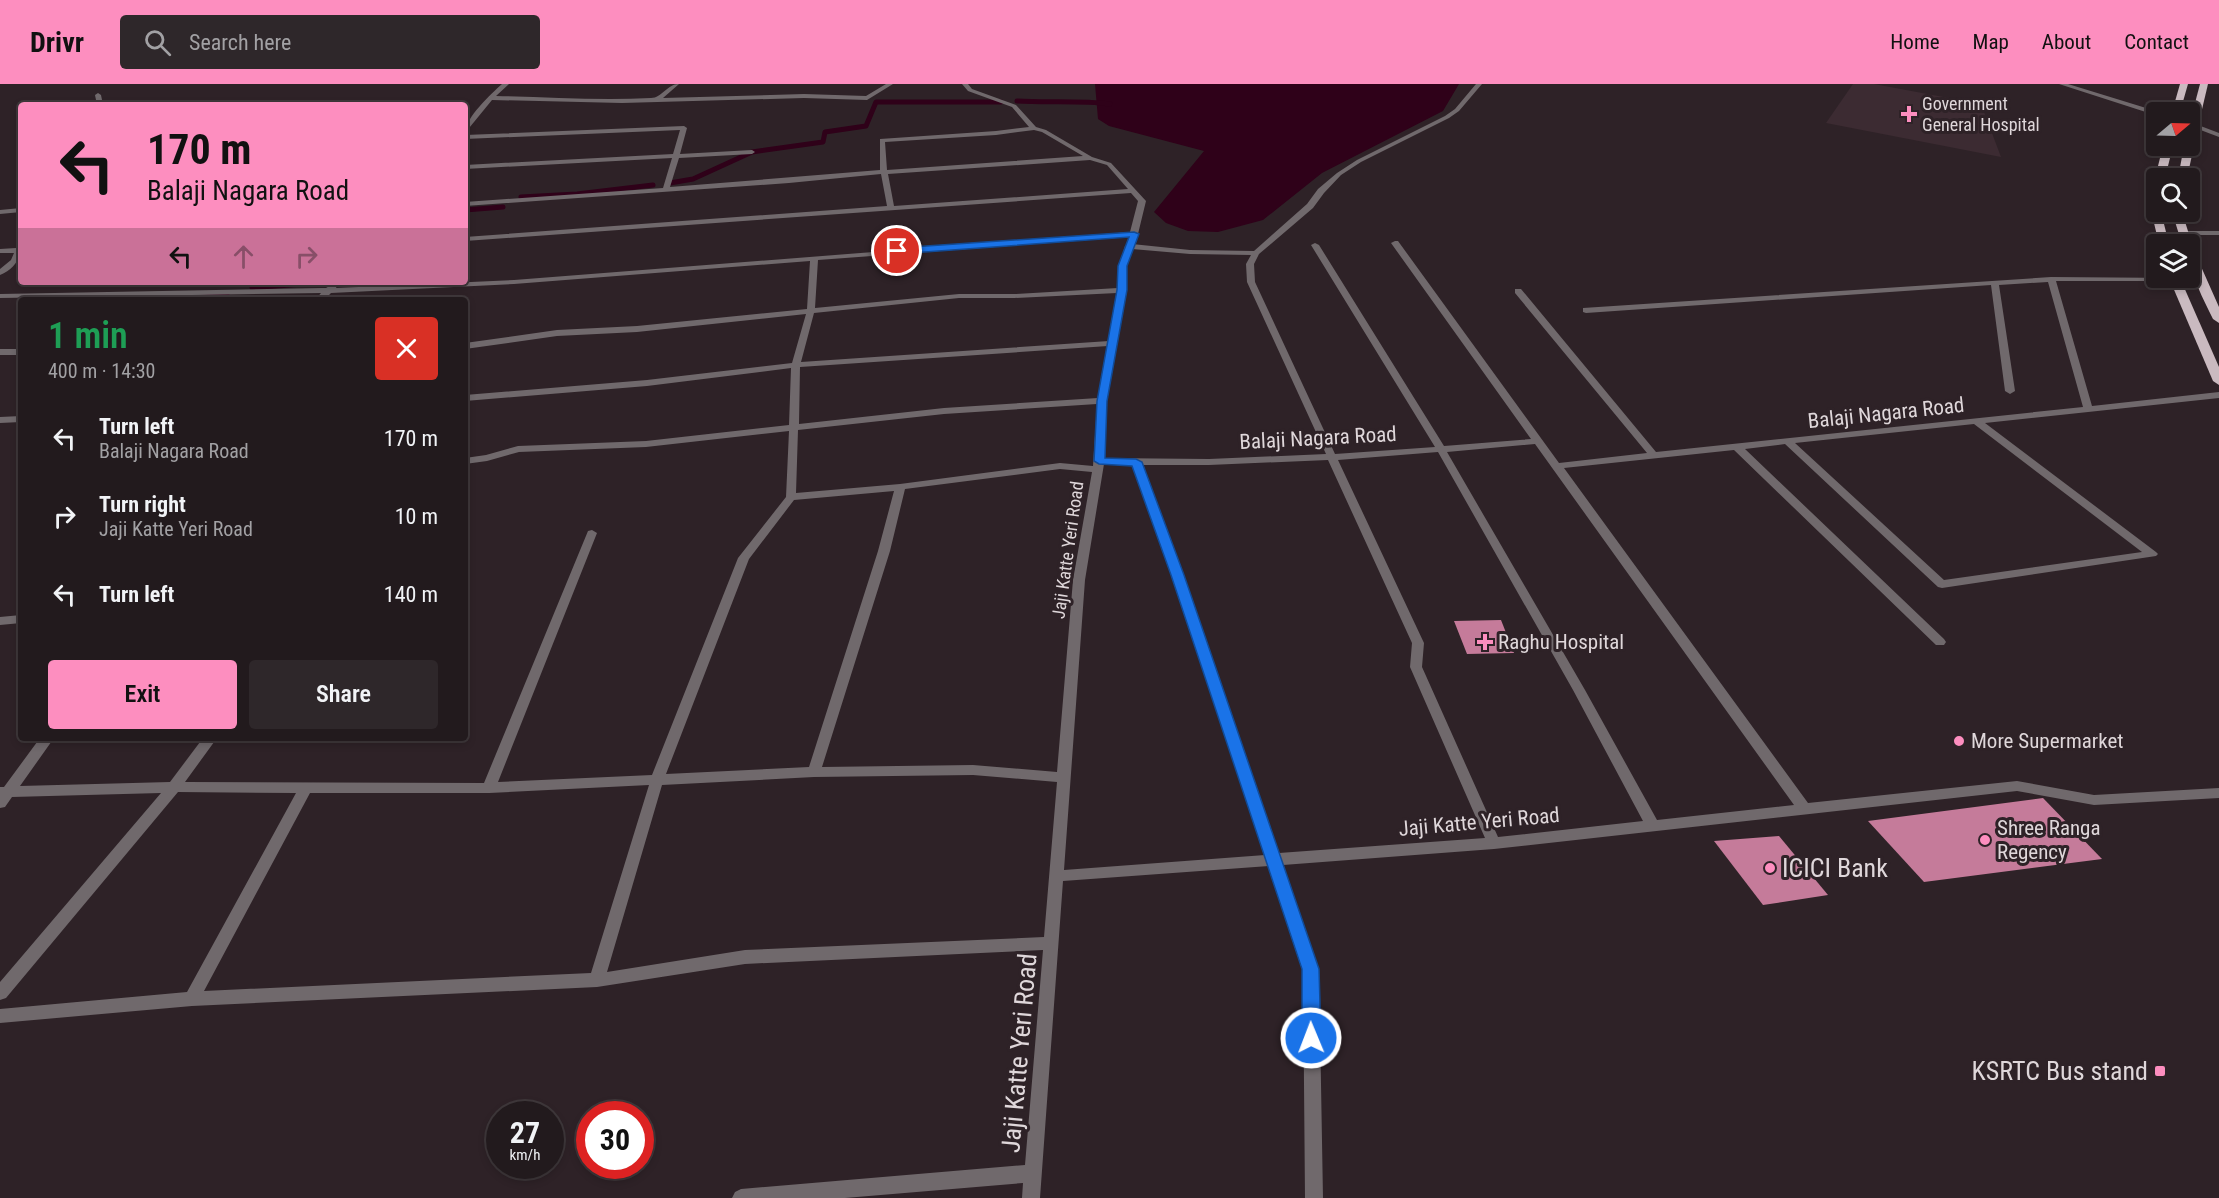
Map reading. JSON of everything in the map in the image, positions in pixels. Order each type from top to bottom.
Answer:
[{"type":"highway","points":[[2179,102],[2184,84]]},
{"type":"highway","points":[[2198,102],[2204,84]]},
{"type":"highway","points":[[2180,222],[2182,233]]},
{"type":"highway","points":[[2200,276],[2219,319]]},
{"type":"highway","points":[[2179,288],[2219,381]]},
{"type":"street","points":[[468,127],[490,98],[506,84]]},
{"type":"street","points":[[657,100],[676,84]]},
{"type":"street","points":[[490,98],[657,100],[804,96],[867,98],[890,84]]},
{"type":"street","points":[[964,84],[970,90],[1014,106],[1034,128]]},
{"type":"street","points":[[1479,84],[1457,110],[1447,117],[1359,161],[1339,174],[1321,191],[1310,206],[1256,253],[1250,264],[1251,282],[1418,643],[1416,667],[1494,843]]},
{"type":"street","points":[[2062,84],[2146,111]]},
{"type":"street","points":[[98,95],[99,102]]},
{"type":"street","points":[[468,137],[684,128],[666,189]]},
{"type":"street","points":[[891,209],[884,172],[882,140],[996,133],[1034,128],[1044,131],[1090,158],[1109,164],[1133,191]]},
{"type":"street","points":[[2200,128],[2219,135]]},
{"type":"street","points":[[468,167],[752,152]]},
{"type":"street","points":[[468,204],[573,199],[666,189],[812,180],[859,172],[1090,158]]},
{"type":"street","points":[[468,238],[1133,191]]},
{"type":"street","name":"Jaji Katte Yeri Road","points":[[1030,1198],[1052,944],[1079,580],[1099,465],[1102,401],[1122,290],[1123,266],[1142,201],[1133,191]]},
{"type":"street","points":[[0,212],[18,210]]},
{"type":"street","points":[[2182,233],[2219,233]]},
{"type":"street","points":[[468,284],[513,282],[959,245],[1134,234]]},
{"type":"street","points":[[1395,243],[1804,808]]},
{"type":"street","points":[[1315,245],[1441,449],[1579,690],[1653,826]]},
{"type":"street","points":[[1129,246],[1190,252],[1256,253]]},
{"type":"street","points":[[0,251],[18,249]]},
{"type":"street","points":[[0,273],[14,261],[18,253]]},
{"type":"street","points":[[597,980],[657,780],[744,558],[791,497],[796,365],[811,310],[814,258]]},
{"type":"street","points":[[1586,310],[2051,279],[2146,278]]},
{"type":"street","points":[[2051,279],[2088,409]]},
{"type":"street","points":[[1995,283],[2010,391]]},
{"type":"street","points":[[322,297],[335,285]]},
{"type":"street","points":[[0,296],[434,285]]},
{"type":"street","points":[[468,346],[556,333],[637,329],[959,296],[1014,296],[1122,290]]},
{"type":"street","points":[[1518,291],[1654,456]]},
{"type":"street","points":[[468,398],[647,383],[796,365],[1112,343]]},
{"type":"street","points":[[0,352],[18,352]]},
{"type":"street","name":"Balaji Nagara Road","points":[[1557,466],[2219,395]]},
{"type":"street","points":[[468,461],[518,449],[646,444],[944,411],[1102,401]]},
{"type":"street","points":[[0,420],[18,419]]},
{"type":"street","points":[[1787,441],[1942,584],[2152,554],[1976,421]]},
{"type":"street","name":"Balaji Nagara Road","points":[[791,497],[900,487],[1060,466],[1136,462],[1172,464],[1441,449],[1539,441]]},
{"type":"street","points":[[1737,447],[1940,642]]},
{"type":"street","points":[[1136,462],[1311,969],[1314,1198]]},
{"type":"street","points":[[814,772],[884,551],[900,487]]},
{"type":"street","points":[[489,788],[592,533]]},
{"type":"street","points":[[0,621],[18,619]]},
{"type":"street","points":[[3,795],[45,741]]},
{"type":"street","points":[[0,993],[174,787],[208,741]]},
{"type":"street","points":[[3,795],[174,787],[489,788],[814,772],[973,770],[1064,778]]},
{"type":"street","name":"Jaji Katte Yeri Road","points":[[1057,876],[1494,843],[2017,786],[2094,800],[2219,793]]},
{"type":"street","points":[[192,999],[306,787]]},
{"type":"street","points":[[0,1016],[192,999],[597,980],[745,957],[1052,944]]},
{"type":"street","points":[[741,1198],[1033,1173]]},
{"type":"shaded area","points":[[1095,84],[1459,84],[1443,111],[1322,173],[1263,220],[1218,232],[1188,231],[1166,223],[1154,212],[1204,151],[1109,126],[1098,119]]},
{"type":"shaded area","name":"Government General Hospital","points":[[1853,84],[1874,84],[1981,104],[2001,157],[1826,123]]},
{"type":"building","points":[[1501,620],[1514,653],[1467,654],[1454,621]]},
{"type":"building","name":"Shree Ranga Regency","points":[[2043,798],[2102,859],[1924,882],[1868,821]]},
{"type":"building","name":"ICICI Bank","points":[[1779,836],[1828,895],[1763,905],[1714,841]]},
{"type":"waterway","points":[[1017,101],[1110,104]]},
{"type":"waterway","points":[[670,183],[693,179],[752,152],[823,142],[825,132],[866,126],[876,102],[1001,102]]},
{"type":"waterway","points":[[521,197],[577,194],[653,185]]},
{"type":"waterway","points":[[468,210],[503,207]]},
{"type":"waterway","points":[[253,287],[277,285]]},
{"type":"waterway","points":[[212,297],[226,295]]},
{"type":"place","name":"Government General Hospital","points":[[1909,114]]},
{"type":"place","name":"Raghu Hospital","points":[[1485,642]]},
{"type":"place","name":"More Supermarket","points":[[1959,741]]},
{"type":"place","name":"Shree Ranga Regency","points":[[1985,840]]},
{"type":"place","name":"ICICI Bank","points":[[1770,868]]},
{"type":"place","name":"KSRTC Bus stand","points":[[2160,1071]]},
{"type":"route","points":[[897,251],[1134,234],[1123,266],[1122,290],[1102,401],[1099,461],[1136,462],[1177,575],[1311,969],[1311,1038]]}]
